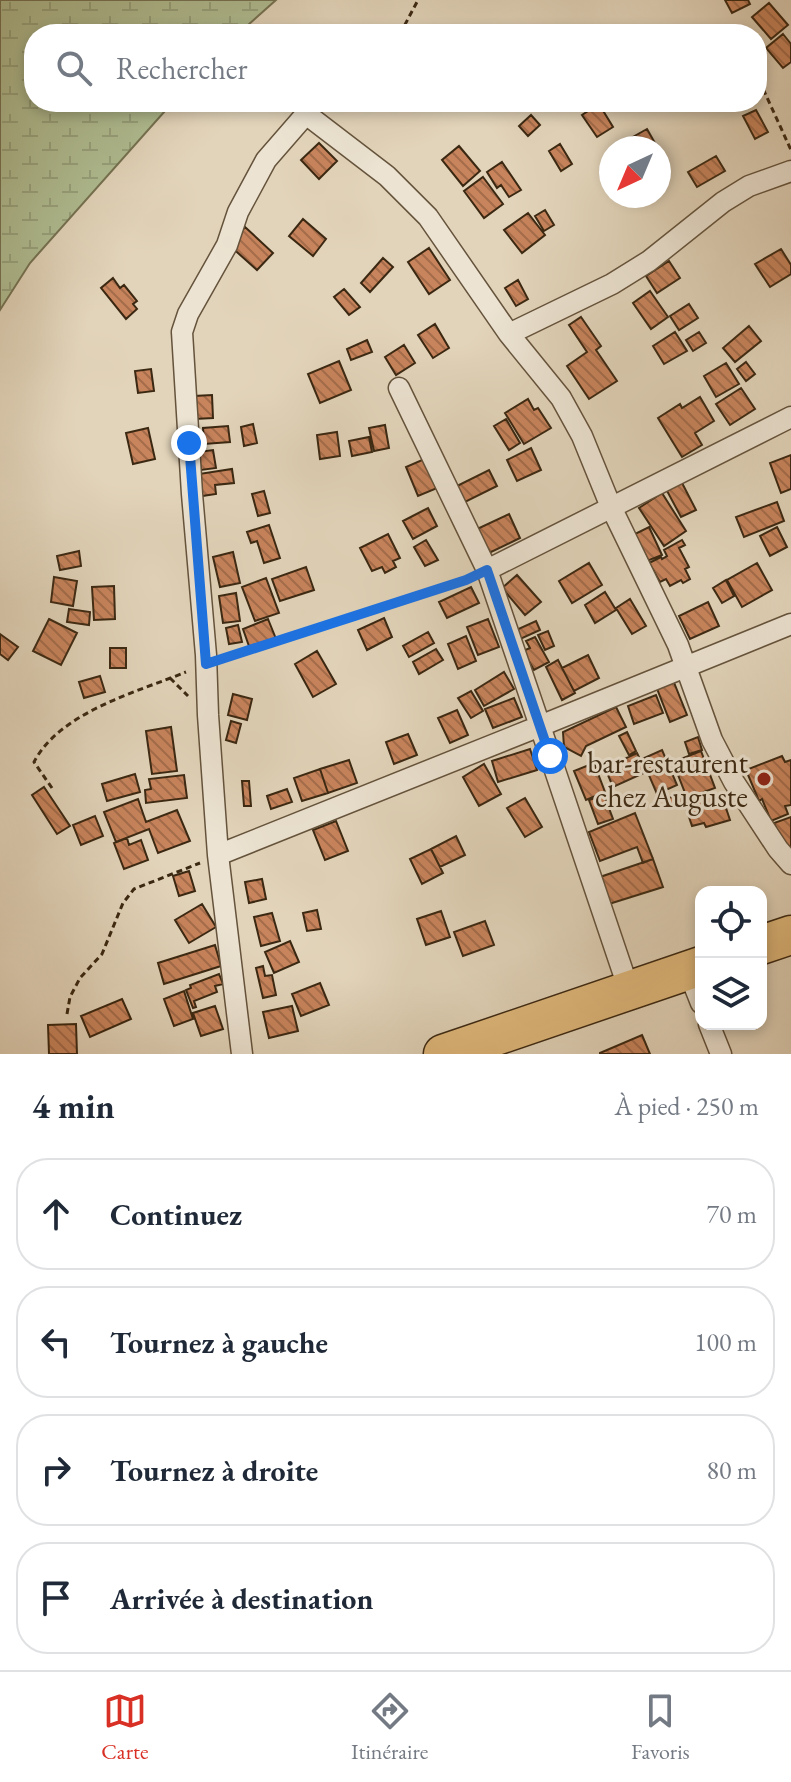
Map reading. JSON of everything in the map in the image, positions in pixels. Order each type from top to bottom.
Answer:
[{"type":"highway","points":[[767,943],[791,935]]},
{"type":"highway","points":[[443,1054],[629,990],[695,979]]},
{"type":"street","points":[[242,1054],[218,855],[182,332],[188,314],[227,245],[238,212],[266,160],[306,114],[387,176],[428,217],[509,334],[561,398],[582,436],[611,507],[678,645],[712,740],[734,782],[791,864]]},
{"type":"street","points":[[509,334],[612,284],[649,261],[723,202],[749,186],[791,171]]},
{"type":"street","points":[[399,388],[487,570],[629,990]]},
{"type":"street","points":[[487,570],[791,417]]},
{"type":"street","points":[[218,855],[791,624]]},
{"type":"street","points":[[711,1030],[721,1054]]},
{"type":"path","points":[[405,24],[418,0]]},
{"type":"path","points":[[767,98],[791,150]]},
{"type":"path","points":[[52,788],[34,762],[40,751],[72,723],[99,707],[206,664],[466,580],[487,570]]},
{"type":"path","points":[[67,1014],[70,997],[80,978],[102,954],[123,903],[134,889],[218,855]]},
{"type":"green space","points":[[0,0],[276,0],[249,24],[24,24],[24,112],[164,112],[30,263],[0,310]]},
{"type":"building","points":[[725,0],[748,0],[750,4],[732,13]]},
{"type":"building","points":[[769,3],[788,25],[771,39],[767,34],[767,24],[758,24],[752,17]]},
{"type":"building","points":[[783,34],[791,44],[791,62],[783,68],[767,47]]},
{"type":"building","points":[[604,112],[613,127],[597,137],[582,115]]},
{"type":"building","points":[[757,112],[768,132],[755,139],[743,116]]},
{"type":"building","points":[[531,115],[540,125],[528,136],[519,126]]},
{"type":"building","points":[[647,129],[651,136],[634,136]]},
{"type":"building","points":[[319,143],[337,161],[319,179],[301,160]]},
{"type":"building","points":[[560,144],[572,164],[561,171],[549,151]]},
{"type":"building","points":[[459,146],[480,171],[463,186],[442,160]]},
{"type":"building","points":[[716,156],[725,171],[697,187],[688,172]]},
{"type":"building","points":[[502,162],[521,190],[509,197],[501,185],[497,188],[487,172]]},
{"type":"building","points":[[483,177],[503,204],[484,218],[464,191]]},
{"type":"building","points":[[545,210],[554,225],[544,231],[535,216]]},
{"type":"building","points":[[528,213],[545,235],[522,253],[504,230]]},
{"type":"building","points":[[303,219],[326,239],[313,256],[289,236]]},
{"type":"building","points":[[245,227],[273,253],[257,270],[229,245]]},
{"type":"building","points":[[429,248],[450,280],[429,294],[408,262]]},
{"type":"building","points":[[781,249],[791,265],[791,274],[770,287],[755,264]]},
{"type":"building","points":[[383,258],[393,267],[370,292],[361,283]]},
{"type":"building","points":[[669,261],[680,278],[657,293],[646,276]]},
{"type":"building","points":[[113,278],[120,288],[124,285],[137,301],[133,304],[137,309],[126,319],[101,288]]},
{"type":"building","points":[[518,280],[528,299],[516,306],[505,288]]},
{"type":"building","points":[[344,289],[360,307],[349,315],[334,297]]},
{"type":"building","points":[[650,291],[668,317],[651,329],[633,303]]},
{"type":"building","points":[[689,304],[698,318],[679,330],[670,316]]},
{"type":"building","points":[[581,317],[601,346],[596,350],[617,381],[589,399],[567,366],[587,352],[569,325]]},
{"type":"building","points":[[435,324],[449,348],[433,358],[418,335]]},
{"type":"building","points":[[749,326],[761,341],[735,362],[723,348]]},
{"type":"building","points":[[675,332],[687,351],[664,364],[653,346]]},
{"type":"building","points":[[699,332],[706,343],[693,351],[686,340]]},
{"type":"building","points":[[367,340],[372,352],[351,360],[347,349]]},
{"type":"building","points":[[404,345],[415,363],[396,375],[385,357]]},
{"type":"building","points":[[339,361],[351,390],[320,403],[308,374]]},
{"type":"building","points":[[746,362],[755,374],[746,381],[737,369]]},
{"type":"building","points":[[726,363],[739,384],[716,397],[704,376]]},
{"type":"building","points":[[151,369],[154,391],[138,393],[135,371]]},
{"type":"building","points":[[741,388],[755,409],[730,425],[716,404]]},
{"type":"building","points":[[212,395],[213,418],[195,419],[194,396]]},
{"type":"building","points":[[700,397],[714,421],[695,433],[702,445],[682,457],[658,418],[680,404],[682,408]]},
{"type":"building","points":[[528,399],[551,428],[524,444],[505,413]]},
{"type":"building","points":[[506,419],[520,443],[509,450],[494,426]]},
{"type":"building","points":[[253,424],[257,443],[244,446],[241,427]]},
{"type":"building","points":[[385,425],[389,448],[374,451],[369,428]]},
{"type":"building","points":[[228,426],[230,442],[204,444],[203,428]]},
{"type":"building","points":[[148,428],[155,459],[133,464],[126,433]]},
{"type":"building","points":[[337,432],[340,456],[320,459],[317,435]]},
{"type":"building","points":[[369,437],[372,452],[352,456],[349,441]]},
{"type":"building","points":[[531,448],[541,470],[517,481],[507,460]]},
{"type":"building","points":[[213,450],[216,468],[201,470],[198,452]]},
{"type":"building","points":[[791,455],[791,489],[781,493],[770,463]]},
{"type":"building","points":[[429,457],[442,486],[418,496],[406,467]]},
{"type":"building","points":[[232,469],[234,483],[215,485],[216,494],[202,496],[199,474]]},
{"type":"building","points":[[489,470],[497,486],[465,502],[457,486]]},
{"type":"building","points":[[681,481],[696,510],[681,517],[666,489]]},
{"type":"building","points":[[264,491],[270,513],[258,516],[252,494]]},
{"type":"building","points":[[662,493],[686,531],[664,546],[639,508]]},
{"type":"building","points":[[777,502],[784,521],[744,537],[736,517]]},
{"type":"building","points":[[428,508],[437,526],[413,539],[403,521]]},
{"type":"building","points":[[509,514],[520,538],[487,554],[475,530]]},
{"type":"building","points":[[269,525],[280,558],[264,563],[257,541],[251,543],[247,532]]},
{"type":"building","points":[[649,527],[662,555],[647,561],[635,534]]},
{"type":"building","points":[[777,527],[787,547],[770,556],[760,536]]},
{"type":"building","points":[[388,534],[400,558],[393,561],[396,567],[385,573],[382,567],[372,571],[360,548]]},
{"type":"building","points":[[426,540],[438,560],[425,566],[414,547]]},
{"type":"building","points":[[682,540],[685,545],[679,548],[689,567],[685,569],[690,579],[670,586],[666,579],[660,582],[649,563],[667,556],[664,550]]},
{"type":"building","points":[[79,551],[81,566],[60,570],[57,556]]},
{"type":"building","points":[[233,552],[240,583],[220,587],[213,557]]},
{"type":"building","points":[[589,563],[602,585],[572,603],[559,581]]},
{"type":"building","points":[[757,563],[772,590],[742,607],[727,580]]},
{"type":"building","points":[[306,567],[314,590],[280,601],[272,579]]},
{"type":"building","points":[[517,575],[541,602],[525,615],[502,588]]},
{"type":"building","points":[[54,577],[77,581],[73,606],[51,602]]},
{"type":"building","points":[[266,578],[279,613],[255,621],[242,587]]},
{"type":"building","points":[[726,580],[734,596],[722,603],[713,588]]},
{"type":"building","points":[[114,586],[115,619],[94,620],[92,587]]},
{"type":"building","points":[[471,587],[479,603],[447,618],[439,602]]},
{"type":"building","points":[[605,592],[616,610],[595,623],[585,605]]},
{"type":"building","points":[[236,593],[240,621],[223,623],[219,596]]},
{"type":"building","points":[[630,599],[646,626],[632,634],[616,608]]},
{"type":"building","points":[[708,602],[719,626],[690,639],[679,616]]},
{"type":"building","points":[[69,609],[90,612],[89,625],[67,622]]},
{"type":"building","points":[[384,618],[392,637],[367,650],[358,630]]},
{"type":"building","points":[[49,619],[77,633],[61,665],[33,651]]},
{"type":"building","points":[[268,619],[276,639],[250,649],[243,629]]},
{"type":"building","points":[[488,619],[499,647],[478,655],[467,627]]},
{"type":"building","points":[[536,621],[540,630],[518,640],[514,631]]},
{"type":"building","points":[[238,625],[242,642],[229,644],[226,628]]},
{"type":"building","points":[[548,631],[554,646],[545,650],[538,635]]},
{"type":"building","points":[[428,632],[434,643],[409,657],[403,646]]},
{"type":"building","points":[[0,634],[18,647],[8,660],[0,654]]},
{"type":"building","points":[[466,636],[476,661],[458,669],[448,644]]},
{"type":"building","points":[[535,637],[549,662],[534,670],[523,651],[530,648],[526,641]]},
{"type":"building","points":[[110,648],[126,648],[126,668],[110,668]]},
{"type":"building","points":[[436,649],[443,660],[419,674],[413,662]]},
{"type":"building","points":[[317,651],[336,684],[313,697],[295,664]]},
{"type":"building","points":[[588,655],[599,678],[574,691],[562,668]]},
{"type":"building","points":[[558,660],[575,693],[562,700],[546,667]]},
{"type":"building","points":[[504,672],[514,689],[484,706],[475,690]]},
{"type":"building","points":[[100,676],[105,692],[84,698],[79,682]]},
{"type":"building","points":[[673,680],[687,715],[670,722],[656,686]]},
{"type":"building","points":[[471,691],[483,711],[471,718],[458,698]]},
{"type":"building","points":[[233,694],[252,699],[247,720],[228,715]]},
{"type":"building","points":[[656,695],[663,713],[634,724],[628,706]]},
{"type":"building","points":[[514,698],[522,717],[493,728],[485,709]]},
{"type":"building","points":[[616,707],[626,727],[586,746],[581,756],[564,747],[563,732]]},
{"type":"building","points":[[457,710],[468,735],[450,743],[438,718]]},
{"type":"building","points":[[231,721],[241,724],[236,743],[226,740]]},
{"type":"building","points":[[171,727],[177,771],[152,774],[146,731]]},
{"type":"building","points":[[627,732],[636,751],[629,755],[619,736]]},
{"type":"building","points":[[408,734],[417,755],[394,764],[386,742]]},
{"type":"building","points":[[698,737],[702,750],[689,754],[685,742]]},
{"type":"building","points":[[530,749],[537,770],[498,782],[492,761]]},
{"type":"building","points":[[662,750],[677,785],[657,794],[642,759]]},
{"type":"building","points":[[701,751],[715,788],[687,798],[673,762]]},
{"type":"building","points":[[637,753],[646,772],[613,787],[605,768]]},
{"type":"building","points":[[782,756],[785,762],[791,760],[791,805],[785,806],[788,814],[771,821],[746,770]]},
{"type":"building","points":[[349,760],[357,783],[328,793],[320,769]]},
{"type":"building","points":[[594,763],[605,792],[586,800],[574,771]]},
{"type":"building","points":[[484,764],[501,794],[479,806],[463,777]]},
{"type":"building","points":[[320,769],[328,793],[302,801],[294,778]]},
{"type":"building","points":[[135,774],[140,792],[107,801],[102,784]]},
{"type":"building","points":[[184,775],[187,798],[146,803],[145,790],[151,789],[149,779]]},
{"type":"building","points":[[242,781],[249,781],[251,806],[244,806]]},
{"type":"building","points":[[44,787],[70,826],[57,834],[32,795]]},
{"type":"building","points":[[287,789],[292,802],[271,809],[267,796]]},
{"type":"building","points":[[683,792],[687,802],[671,808],[667,799]]},
{"type":"building","points":[[721,793],[730,820],[706,827],[704,823],[692,826],[687,811],[692,809],[690,803]]},
{"type":"building","points":[[604,795],[613,819],[598,824],[589,800]]},
{"type":"building","points":[[525,798],[542,827],[525,837],[507,808]]},
{"type":"building","points":[[138,799],[146,822],[177,810],[190,841],[158,853],[149,829],[116,842],[104,812]]},
{"type":"building","points":[[635,813],[653,859],[643,863],[637,847],[600,861],[589,832]]},
{"type":"building","points":[[95,816],[103,836],[81,845],[73,825]]},
{"type":"building","points":[[791,817],[791,849],[785,851],[774,823]]},
{"type":"building","points":[[336,821],[348,851],[325,860],[313,830]]},
{"type":"building","points":[[456,836],[465,855],[440,867],[431,849]]},
{"type":"building","points":[[127,838],[129,845],[141,840],[148,860],[124,869],[114,843]]},
{"type":"building","points":[[431,849],[443,873],[422,884],[410,859]]},
{"type":"building","points":[[653,859],[663,887],[609,904],[600,877]]},
{"type":"building","points":[[189,871],[195,891],[179,896],[173,876]]},
{"type":"building","points":[[262,879],[266,899],[249,903],[245,882]]},
{"type":"building","points":[[202,904],[216,927],[189,943],[175,920]]},
{"type":"building","points":[[317,910],[321,929],[307,931],[303,913]]},
{"type":"building","points":[[441,911],[450,937],[426,945],[417,919]]},
{"type":"building","points":[[272,913],[280,941],[261,946],[254,917]]},
{"type":"building","points":[[485,921],[494,945],[463,956],[454,932]]},
{"type":"building","points":[[290,941],[299,962],[274,973],[265,952]]},
{"type":"building","points":[[215,945],[221,966],[164,984],[158,963]]},
{"type":"building","points":[[263,966],[265,976],[272,975],[276,995],[263,998],[256,968]]},
{"type":"building","points":[[219,974],[223,984],[215,986],[217,992],[194,1001],[196,1007],[193,1008],[186,990],[191,988],[190,985]]},
{"type":"building","points":[[320,983],[329,1005],[301,1016],[292,994]]},
{"type":"building","points":[[184,991],[193,1019],[174,1026],[164,999]]},
{"type":"building","points":[[122,999],[131,1019],[90,1037],[81,1016]]},
{"type":"building","points":[[215,1006],[223,1029],[201,1036],[193,1013]]},
{"type":"building","points":[[292,1006],[298,1031],[269,1038],[263,1012]]},
{"type":"building","points":[[76,1024],[77,1054],[49,1054],[48,1025]]},
{"type":"building","points":[[642,1035],[650,1054],[600,1054],[600,1053]]},
{"type":"place","name":"bar-restaurent chez Auguste","points":[[764,779]]},
{"type":"route","points":[[189,443],[206,664],[466,580],[487,570],[550,756]]}]
